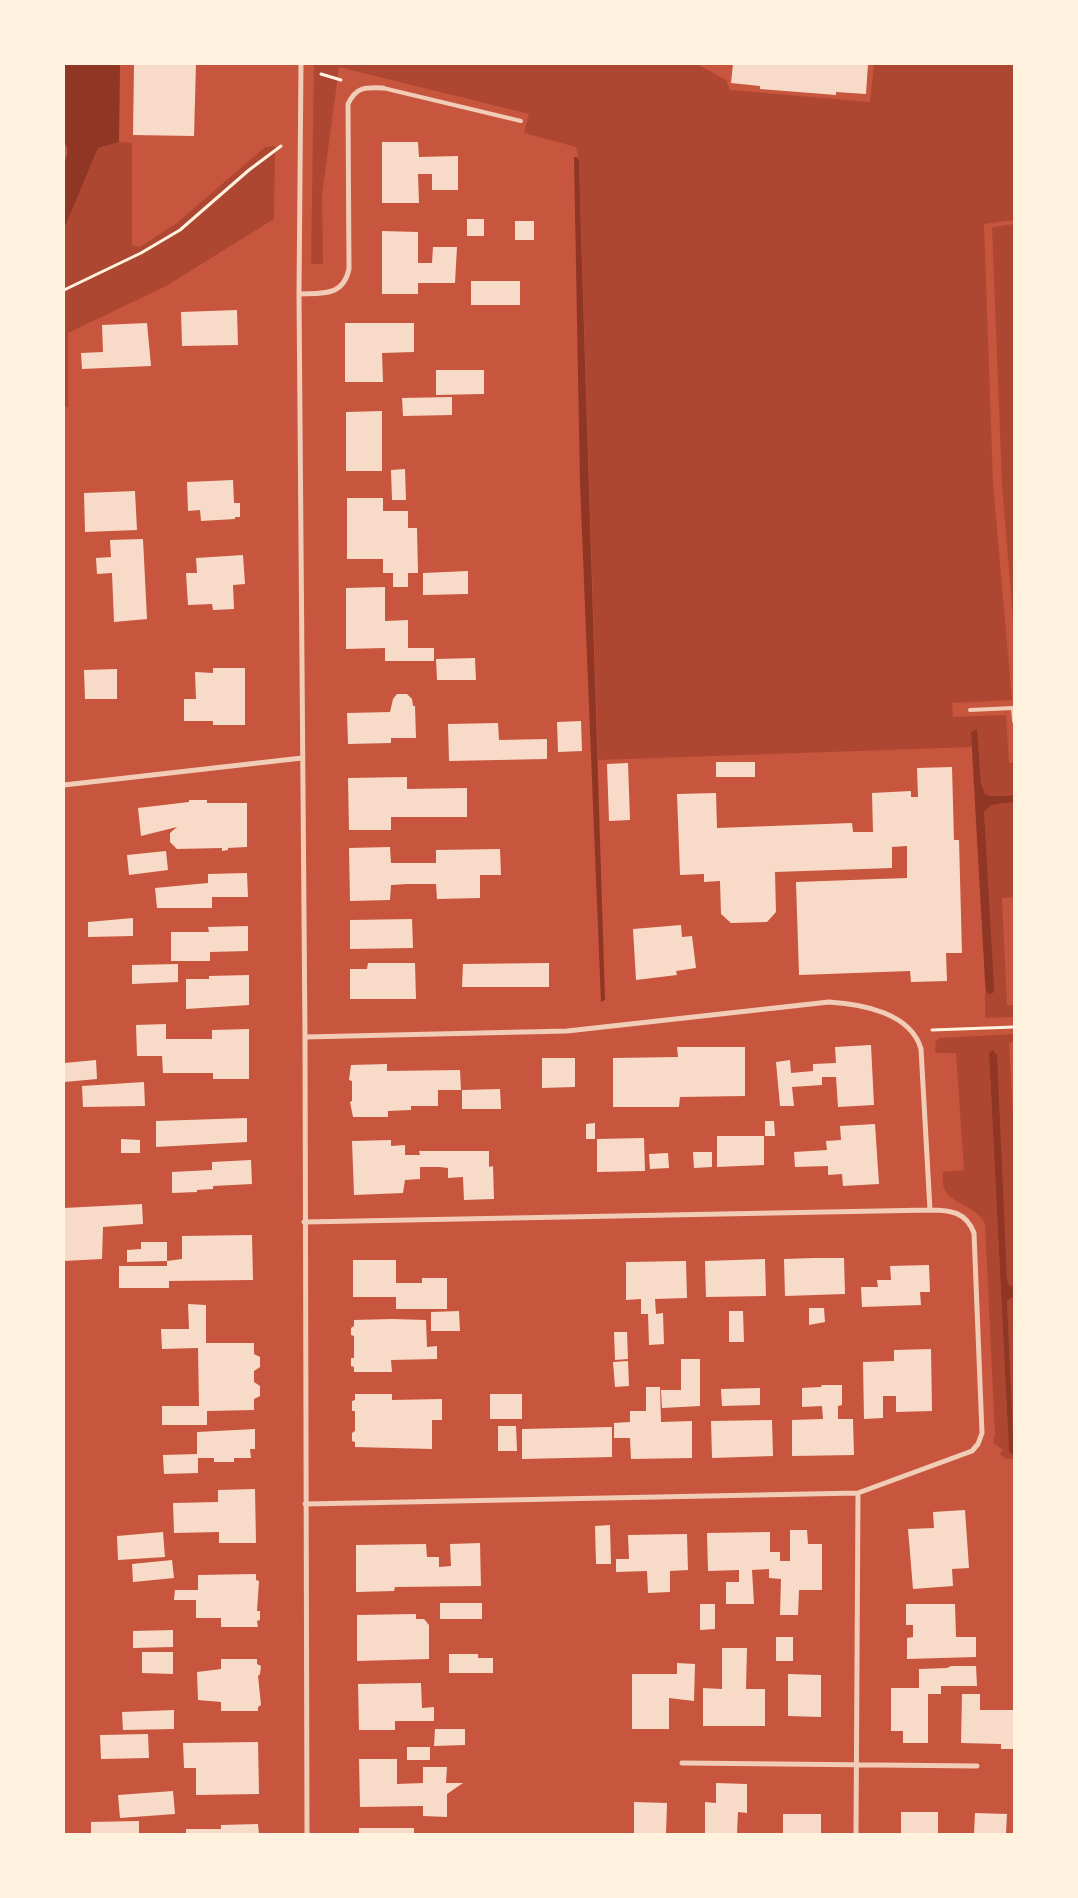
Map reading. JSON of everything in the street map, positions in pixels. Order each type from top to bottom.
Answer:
[{"type":"street","points":[[301,64],[299,294],[305,1037],[307,1834]]},
{"type":"street","points":[[299,294],[330,292],[340,287],[347,280],[349,269],[348,104],[353,93],[362,87],[383,88]]},
{"type":"street","points":[[64,785],[302,758]]},
{"type":"street","points":[[305,1037],[567,1031],[829,1002],[859,1005],[898,1018],[914,1031],[921,1049],[930,1210]]},
{"type":"street","points":[[304,1222],[951,1210],[958,1213],[971,1224],[974,1233],[982,1433],[978,1444],[972,1451],[858,1493],[305,1504]]},
{"type":"street","points":[[856,1834],[858,1493]]},
{"type":"street","points":[[682,1763],[977,1766]]},
{"type":"lane","points":[[383,88],[521,122]]},
{"type":"lane","points":[[970,710],[1013,708],[1014,722]]},
{"type":"path","points":[[316,73],[341,79]]},
{"type":"path","points":[[64,290],[141,253],[180,230],[249,170],[300,132]]},
{"type":"path","points":[[914,1031],[1014,1027]]},
{"type":"shaded area","points":[[64,64],[120,64],[119,142],[98,148],[64,229],[64,163],[67,147],[64,142]]},
{"type":"shaded area","points":[[314,64],[697,64],[726,80],[730,90],[870,102],[874,64],[1014,64],[1014,220],[984,224],[993,483],[1012,700],[952,703],[953,717],[1006,715],[1009,763],[1014,763],[1014,794],[991,796],[985,794],[981,783],[977,729],[971,732],[972,747],[598,760],[579,161],[576,147],[524,133],[529,114],[339,67],[322,195],[323,264],[311,264]]},
{"type":"shaded area","points":[[119,142],[132,143],[132,245],[140,247],[177,223],[265,147],[275,146],[274,219],[166,286],[68,333],[68,407],[64,407],[64,229],[98,148]]},
{"type":"shaded area","points":[[574,157],[577,157],[579,161],[605,1000],[601,1002],[580,483]]},
{"type":"shaded area","points":[[1014,224],[1014,631],[1002,485],[992,227]]},
{"type":"shaded area","points":[[977,729],[981,783],[985,794],[991,796],[1014,795],[1014,802],[991,805],[984,812],[994,988],[993,993],[989,994],[986,992],[985,981],[971,732]]},
{"type":"shaded area","points":[[1014,802],[1014,897],[1002,898],[1007,1005],[1014,1005],[1014,1017],[985,1018],[985,994],[986,992],[989,994],[984,812],[991,805]]},
{"type":"shaded area","points":[[1014,1034],[1014,1042],[1009,1043],[1014,1136],[1014,1287],[1009,1285],[1007,1280],[996,1051],[989,1053],[1009,1451],[1011,1454],[1014,1454],[1014,1459],[1006,1459],[1000,1454],[1003,1450],[993,1443],[995,1434],[985,1224],[980,1216],[951,1198],[946,1192],[943,1183],[943,1172],[964,1170],[956,1053],[937,1053],[935,1051],[936,1041],[940,1038]]},
{"type":"shaded area","points":[[993,1050],[997,1055],[1007,1280],[1009,1285],[1014,1287],[1014,1296],[1007,1301],[1014,1454],[1011,1454],[1009,1451],[989,1053]]},
{"type":"shaded area","points":[[1014,1296],[1014,1450],[1007,1301]]},
{"type":"building","points":[[134,64],[196,64],[194,136],[133,135]]},
{"type":"building","points":[[733,64],[868,64],[866,94],[836,92],[836,95],[760,89],[760,86],[731,83]]},
{"type":"building","points":[[382,142],[418,142],[419,157],[458,156],[458,190],[432,190],[432,174],[418,174],[419,203],[382,203]]},
{"type":"building","points":[[467,219],[484,219],[484,236],[467,236]]},
{"type":"building","points":[[515,221],[534,221],[534,240],[515,240]]},
{"type":"building","points":[[382,231],[418,232],[418,263],[432,263],[433,247],[457,247],[455,283],[418,283],[418,294],[382,294]]},
{"type":"building","points":[[471,281],[520,281],[520,305],[471,305]]},
{"type":"building","points":[[237,310],[238,345],[182,346],[181,312]]},
{"type":"building","points":[[147,323],[151,366],[82,369],[81,353],[103,352],[102,325]]},
{"type":"building","points":[[345,323],[414,323],[414,352],[382,353],[383,382],[345,382]]},
{"type":"building","points":[[436,370],[484,370],[484,394],[436,395]]},
{"type":"building","points":[[452,397],[452,415],[403,416],[402,398]]},
{"type":"building","points":[[382,411],[382,471],[346,471],[346,412]]},
{"type":"building","points":[[405,469],[406,500],[392,500],[391,470]]},
{"type":"building","points":[[233,480],[234,503],[240,503],[240,517],[201,521],[200,510],[188,511],[187,482]]},
{"type":"building","points":[[135,491],[137,530],[85,532],[84,493]]},
{"type":"building","points":[[347,498],[383,498],[383,511],[408,511],[408,528],[417,528],[418,573],[408,573],[408,587],[393,587],[393,573],[383,573],[383,559],[347,559]]},
{"type":"building","points":[[143,539],[147,619],[114,622],[112,573],[97,574],[96,558],[111,557],[110,540]]},
{"type":"building","points":[[243,555],[245,584],[233,585],[234,609],[213,610],[212,604],[188,605],[186,573],[197,573],[196,558]]},
{"type":"building","points":[[468,571],[468,594],[423,595],[423,573]]},
{"type":"building","points":[[385,587],[385,621],[408,620],[408,648],[434,648],[434,661],[385,661],[385,648],[346,649],[346,588]]},
{"type":"building","points":[[475,658],[476,680],[437,680],[436,659]]},
{"type":"building","points":[[213,668],[245,668],[245,725],[213,725],[213,721],[184,721],[184,699],[196,699],[195,672],[213,673]]},
{"type":"building","points":[[117,669],[117,699],[85,699],[84,670]]},
{"type":"building","points":[[397,694],[407,694],[412,699],[413,706],[415,706],[416,738],[391,738],[391,743],[348,744],[347,713],[390,712],[393,699]]},
{"type":"building","points":[[581,721],[582,751],[558,752],[557,722]]},
{"type":"building","points":[[498,723],[499,740],[547,739],[547,759],[449,761],[448,724]]},
{"type":"building","points":[[716,762],[755,762],[755,777],[716,777]]},
{"type":"building","points":[[628,763],[630,820],[609,821],[607,764]]},
{"type":"building","points":[[952,767],[954,840],[959,840],[962,953],[946,953],[947,981],[911,982],[910,971],[799,975],[796,882],[907,878],[907,846],[892,847],[892,868],[775,872],[776,912],[767,922],[731,923],[721,914],[720,881],[704,882],[704,874],[680,875],[677,794],[716,793],[717,828],[852,823],[853,832],[873,832],[872,793],[911,791],[911,797],[918,797],[917,768]]},
{"type":"building","points":[[407,777],[407,789],[467,788],[467,817],[391,817],[391,830],[349,830],[348,778]]},
{"type":"building","points":[[189,800],[207,800],[207,803],[247,803],[247,847],[228,848],[228,850],[222,851],[222,848],[177,849],[170,842],[170,833],[177,827],[141,836],[138,808],[189,802]]},
{"type":"building","points":[[390,847],[391,863],[436,863],[436,850],[500,849],[501,875],[480,875],[480,898],[437,899],[436,884],[408,884],[391,885],[390,900],[350,901],[349,848]]},
{"type":"building","points":[[166,851],[168,870],[129,875],[127,855]]},
{"type":"building","points":[[247,873],[248,897],[212,897],[212,908],[157,908],[155,888],[208,883],[208,874]]},
{"type":"building","points":[[133,918],[133,936],[88,937],[88,922]]},
{"type":"building","points":[[412,919],[413,948],[350,949],[350,920]]},
{"type":"building","points":[[681,925],[682,937],[692,936],[696,968],[676,971],[677,975],[636,980],[633,929]]},
{"type":"building","points":[[248,926],[248,951],[210,952],[210,961],[171,961],[171,932],[209,932],[208,927]]},
{"type":"building","points":[[368,963],[415,963],[416,999],[350,999],[350,969],[367,969]]},
{"type":"building","points":[[549,963],[549,987],[462,987],[463,964]]},
{"type":"building","points":[[178,964],[178,982],[132,984],[132,965]]},
{"type":"building","points":[[249,975],[249,1005],[186,1009],[186,979],[209,979],[209,976]]},
{"type":"building","points":[[166,1024],[166,1039],[212,1039],[212,1030],[249,1029],[249,1079],[213,1079],[213,1073],[163,1073],[162,1056],[137,1056],[136,1025]]},
{"type":"building","points":[[871,1045],[874,1105],[838,1107],[836,1077],[822,1077],[822,1085],[792,1087],[794,1106],[780,1106],[776,1062],[790,1060],[791,1073],[813,1071],[813,1064],[836,1063],[835,1047]]},
{"type":"building","points":[[677,1047],[745,1047],[745,1096],[680,1097],[679,1107],[613,1107],[613,1058],[678,1057]]},
{"type":"building","points":[[542,1058],[575,1058],[575,1087],[542,1088]]},
{"type":"building","points":[[96,1060],[97,1079],[64,1082],[64,1063]]},
{"type":"building","points":[[387,1064],[387,1071],[460,1070],[461,1090],[438,1090],[438,1106],[411,1106],[411,1110],[388,1111],[388,1117],[353,1117],[350,1102],[352,1101],[352,1081],[349,1080],[351,1065]]},
{"type":"building","points":[[144,1082],[145,1106],[83,1107],[82,1086]]},
{"type":"building","points":[[500,1089],[501,1109],[462,1109],[462,1090]]},
{"type":"building","points":[[247,1118],[247,1142],[156,1147],[156,1121]]},
{"type":"building","points":[[765,1121],[774,1121],[775,1136],[765,1136]]},
{"type":"building","points":[[595,1123],[595,1139],[586,1139],[586,1124]]},
{"type":"building","points":[[875,1124],[879,1184],[843,1186],[842,1174],[828,1175],[828,1166],[795,1167],[794,1152],[827,1150],[826,1141],[841,1140],[840,1126]]},
{"type":"building","points":[[717,1136],[764,1136],[764,1165],[717,1167]]},
{"type":"building","points":[[644,1138],[645,1171],[597,1172],[597,1139]]},
{"type":"building","points":[[121,1139],[140,1140],[140,1153],[121,1153]]},
{"type":"building","points":[[391,1140],[391,1146],[405,1145],[405,1155],[420,1155],[419,1151],[489,1151],[489,1167],[493,1166],[494,1199],[464,1200],[463,1177],[448,1178],[448,1168],[440,1167],[420,1167],[420,1179],[405,1180],[403,1193],[354,1195],[352,1141]]},
{"type":"building","points":[[693,1152],[712,1152],[712,1167],[694,1168]]},
{"type":"building","points":[[668,1153],[669,1168],[650,1169],[649,1154]]},
{"type":"building","points":[[251,1160],[252,1184],[213,1186],[213,1189],[197,1190],[197,1192],[172,1193],[172,1172],[212,1170],[212,1162]]},
{"type":"building","points":[[142,1204],[143,1224],[103,1227],[102,1259],[64,1261],[64,1208]]},
{"type":"building","points":[[252,1235],[253,1280],[169,1281],[169,1288],[119,1288],[119,1266],[167,1266],[167,1261],[182,1259],[182,1236]]},
{"type":"building","points":[[141,1242],[167,1242],[167,1261],[127,1262],[127,1250],[141,1249]]},
{"type":"building","points":[[844,1258],[845,1294],[785,1296],[784,1259]]},
{"type":"building","points":[[765,1259],[766,1296],[706,1297],[705,1261]]},
{"type":"building","points":[[353,1260],[396,1260],[396,1283],[422,1283],[422,1278],[447,1278],[447,1309],[396,1309],[396,1297],[353,1297]]},
{"type":"building","points":[[686,1261],[687,1298],[655,1299],[656,1314],[663,1313],[664,1344],[649,1345],[648,1314],[641,1314],[641,1299],[626,1300],[626,1262]]},
{"type":"building","points":[[929,1265],[930,1292],[920,1292],[921,1305],[862,1307],[861,1287],[878,1287],[877,1280],[891,1280],[890,1266]]},
{"type":"building","points":[[188,1304],[206,1305],[206,1343],[254,1343],[254,1354],[260,1357],[260,1367],[254,1371],[254,1382],[260,1386],[260,1396],[254,1399],[254,1410],[207,1411],[207,1425],[162,1425],[162,1406],[199,1406],[198,1348],[162,1349],[161,1329],[189,1329]]},
{"type":"building","points":[[809,1308],[824,1308],[825,1322],[809,1325]]},
{"type":"building","points":[[459,1311],[460,1331],[431,1331],[431,1312]]},
{"type":"building","points":[[729,1311],[743,1311],[744,1342],[729,1342]]},
{"type":"building","points":[[354,1320],[426,1320],[427,1347],[437,1346],[437,1359],[391,1360],[392,1372],[354,1372],[354,1367],[351,1366],[351,1358],[354,1358],[354,1336],[351,1335],[351,1328],[354,1326]]},
{"type":"building","points":[[614,1332],[627,1332],[628,1359],[615,1360]]},
{"type":"building","points":[[931,1349],[932,1411],[896,1412],[896,1396],[883,1396],[883,1418],[864,1419],[863,1362],[894,1361],[894,1350]]},
{"type":"building","points":[[681,1359],[700,1359],[700,1406],[662,1408],[661,1390],[681,1390]]},
{"type":"building","points":[[628,1361],[629,1386],[615,1387],[613,1362]]},
{"type":"building","points":[[822,1385],[842,1385],[842,1405],[838,1406],[838,1419],[853,1419],[854,1455],[792,1456],[792,1420],[823,1419],[822,1406],[802,1407],[802,1388],[821,1387]]},
{"type":"building","points":[[646,1387],[660,1387],[661,1422],[692,1421],[692,1458],[631,1459],[630,1438],[614,1438],[614,1423],[630,1422],[630,1411],[646,1411]]},
{"type":"building","points":[[760,1388],[760,1405],[722,1406],[721,1389]]},
{"type":"building","points":[[355,1394],[392,1394],[392,1400],[442,1399],[442,1420],[432,1420],[432,1449],[355,1447],[355,1442],[352,1441],[352,1433],[355,1431],[355,1411],[352,1411],[352,1401],[355,1400]]},
{"type":"building","points":[[490,1394],[522,1394],[522,1419],[490,1419]]},
{"type":"building","points":[[772,1420],[773,1456],[712,1458],[711,1421]]},
{"type":"building","points":[[498,1426],[516,1426],[517,1451],[498,1451]]},
{"type":"building","points":[[612,1427],[612,1457],[522,1459],[522,1429]]},
{"type":"building","points":[[255,1429],[255,1449],[250,1449],[251,1458],[234,1458],[234,1462],[214,1462],[214,1458],[198,1458],[198,1473],[164,1474],[163,1455],[197,1454],[197,1432]]},
{"type":"building","points":[[255,1489],[256,1543],[219,1543],[219,1532],[174,1533],[173,1503],[218,1502],[218,1490]]},
{"type":"building","points":[[965,1510],[969,1568],[952,1569],[953,1586],[913,1589],[908,1529],[934,1528],[933,1512]]},
{"type":"building","points":[[610,1525],[611,1564],[596,1564],[595,1526]]},
{"type":"building","points":[[790,1530],[807,1530],[808,1544],[822,1544],[822,1590],[799,1590],[798,1615],[780,1615],[781,1579],[769,1578],[769,1569],[752,1570],[754,1604],[726,1604],[726,1582],[739,1582],[739,1570],[708,1571],[707,1533],[770,1532],[770,1552],[780,1552],[780,1561],[790,1561]]},
{"type":"building","points":[[163,1532],[165,1557],[118,1560],[117,1536]]},
{"type":"building","points":[[687,1534],[688,1570],[670,1571],[670,1592],[648,1593],[647,1571],[616,1572],[616,1559],[629,1559],[628,1535]]},
{"type":"building","points":[[480,1543],[481,1586],[395,1587],[394,1591],[356,1592],[356,1545],[426,1544],[427,1557],[439,1557],[439,1567],[451,1566],[450,1544]]},
{"type":"building","points":[[172,1560],[174,1578],[133,1582],[132,1564]]},
{"type":"building","points":[[256,1574],[256,1580],[259,1581],[257,1611],[260,1611],[260,1620],[257,1621],[258,1627],[221,1627],[221,1618],[196,1618],[196,1600],[174,1600],[175,1590],[198,1590],[198,1575]]},
{"type":"building","points":[[440,1603],[482,1603],[482,1619],[440,1619]]},
{"type":"building","points":[[700,1604],[715,1604],[715,1629],[700,1630]]},
{"type":"building","points":[[906,1604],[955,1604],[956,1637],[976,1637],[976,1657],[907,1659],[907,1638],[913,1637],[913,1625],[906,1625]]},
{"type":"building","points":[[416,1614],[416,1619],[424,1619],[429,1625],[429,1659],[357,1661],[357,1615]]},
{"type":"building","points":[[173,1630],[173,1647],[133,1648],[133,1631]]},
{"type":"building","points":[[776,1637],[793,1637],[793,1661],[776,1661]]},
{"type":"building","points":[[722,1648],[747,1648],[746,1689],[765,1689],[765,1726],[703,1726],[703,1688],[722,1689]]},
{"type":"building","points":[[142,1652],[173,1652],[173,1674],[142,1673]]},
{"type":"building","points":[[449,1654],[478,1654],[478,1658],[493,1658],[493,1673],[449,1673]]},
{"type":"building","points":[[221,1659],[257,1659],[257,1664],[261,1666],[258,1676],[261,1705],[258,1707],[258,1711],[221,1711],[221,1702],[198,1700],[197,1672],[221,1669]]},
{"type":"building","points":[[677,1663],[695,1664],[694,1701],[669,1698],[669,1729],[632,1729],[632,1674],[677,1674]]},
{"type":"building","points":[[951,1666],[976,1666],[977,1686],[941,1686],[941,1694],[928,1694],[928,1743],[903,1743],[903,1731],[891,1731],[891,1688],[919,1688],[919,1669],[947,1668]]},
{"type":"building","points":[[788,1674],[821,1675],[821,1717],[788,1716]]},
{"type":"building","points":[[421,1683],[422,1708],[434,1707],[434,1721],[395,1721],[395,1730],[359,1730],[358,1684]]},
{"type":"building","points":[[962,1694],[980,1694],[980,1710],[1014,1710],[1014,1749],[1001,1749],[1001,1744],[961,1743]]},
{"type":"building","points":[[174,1710],[174,1729],[123,1730],[122,1712]]},
{"type":"building","points":[[435,1729],[465,1729],[465,1745],[434,1746]]},
{"type":"building","points":[[148,1734],[149,1758],[101,1759],[100,1735]]},
{"type":"building","points":[[258,1742],[259,1794],[196,1795],[196,1768],[184,1768],[183,1743]]},
{"type":"building","points":[[407,1747],[430,1747],[430,1760],[407,1760]]},
{"type":"building","points":[[359,1759],[397,1759],[397,1784],[423,1783],[423,1767],[447,1767],[446,1783],[463,1783],[447,1794],[447,1817],[423,1816],[423,1806],[360,1807]]},
{"type":"building","points":[[716,1783],[747,1784],[747,1813],[738,1812],[737,1834],[705,1834],[705,1802],[716,1803]]},
{"type":"building","points":[[173,1791],[175,1814],[120,1818],[118,1795]]},
{"type":"building","points":[[634,1802],[667,1803],[666,1834],[634,1834]]},
{"type":"building","points":[[901,1812],[938,1812],[938,1834],[901,1834]]},
{"type":"building","points":[[975,1813],[1007,1814],[1006,1834],[974,1834]]},
{"type":"building","points":[[783,1814],[821,1814],[821,1834],[783,1834]]},
{"type":"building","points":[[139,1821],[139,1834],[91,1834],[91,1822]]},
{"type":"building","points":[[258,1824],[259,1834],[186,1834],[186,1829],[221,1829],[221,1825]]},
{"type":"building","points":[[359,1828],[414,1828],[414,1834],[359,1834]]}]
